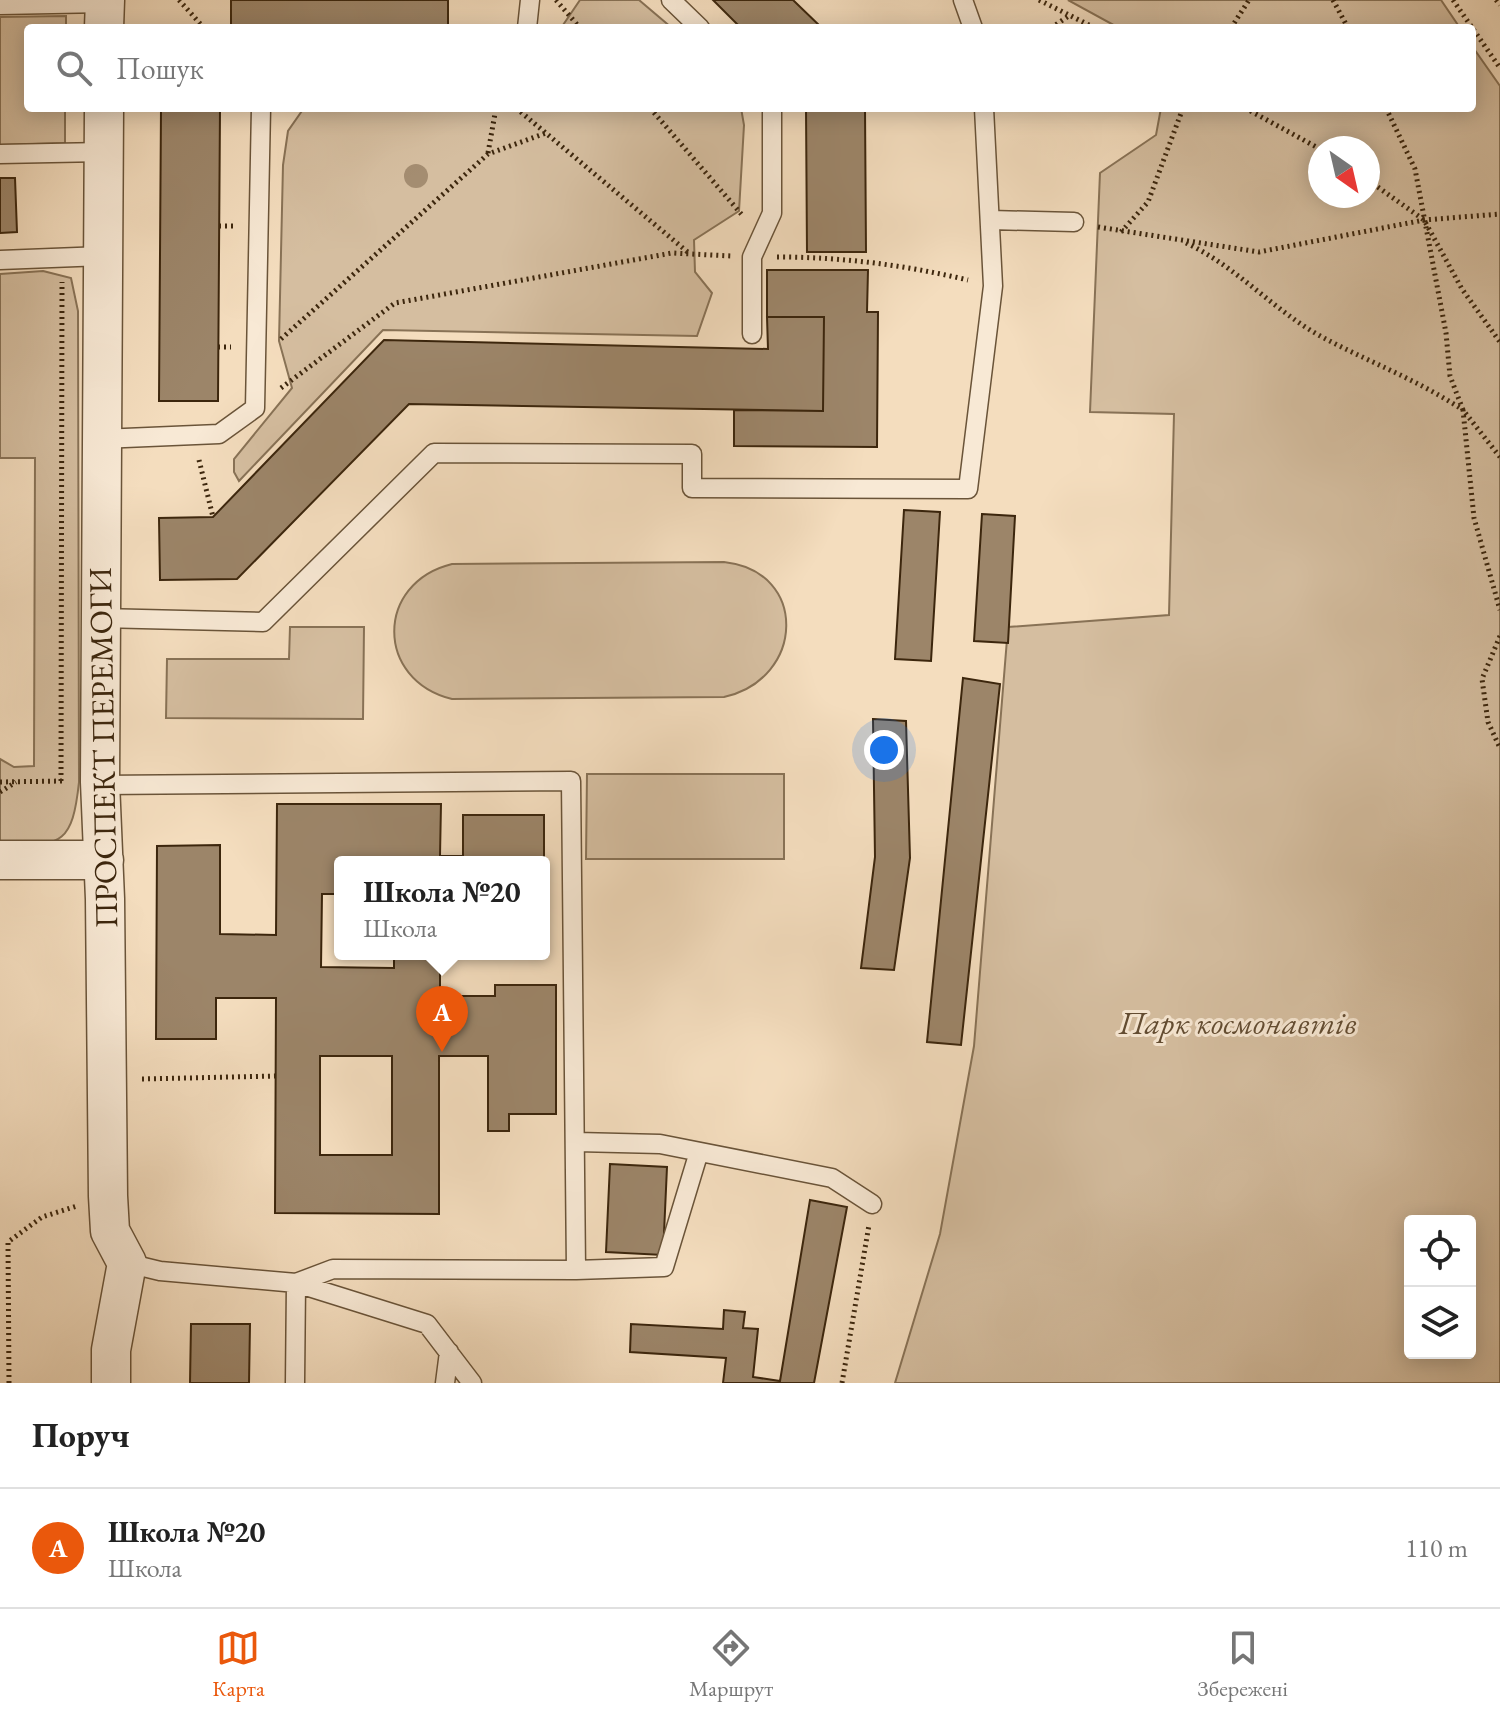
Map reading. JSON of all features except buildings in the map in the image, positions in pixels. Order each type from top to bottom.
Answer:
[{"type":"street","name":"ПРОСПЕКТ ПЕРЕМОГИ","points":[[104,112],[100,785],[104,860],[108,1196],[110,1231],[127,1263]]},
{"type":"street","points":[[0,860],[104,860]]},
{"type":"street","points":[[111,1383],[111,1350],[127,1263]]},
{"type":"lane","points":[[527,24],[530,0]]},
{"type":"lane","points":[[671,0],[696,24]]},
{"type":"lane","points":[[963,0],[972,24]]},
{"type":"lane","points":[[0,5],[105,10]]},
{"type":"lane","points":[[101,439],[219,434],[255,408],[261,112]]},
{"type":"lane","points":[[752,334],[752,257],[772,213],[772,112]]},
{"type":"lane","points":[[100,618],[263,622],[434,453],[692,454],[692,488],[968,489],[993,286],[984,112]]},
{"type":"lane","points":[[0,154],[103,152]]},
{"type":"lane","points":[[991,220],[1074,222]]},
{"type":"lane","points":[[0,260],[103,256]]},
{"type":"lane","points":[[100,785],[571,781],[576,1270]]},
{"type":"lane","points":[[577,1142],[660,1144],[698,1155],[832,1178],[872,1204]]},
{"type":"lane","points":[[296,1283],[333,1269],[576,1270],[664,1267],[698,1155]]},
{"type":"lane","points":[[127,1263],[160,1271],[296,1283],[359,1300],[427,1324],[472,1383]]},
{"type":"lane","points":[[295,1383],[296,1283]]},
{"type":"lane","points":[[445,1383],[449,1352]]},
{"type":"path","points":[[179,0],[200,24]]},
{"type":"path","points":[[556,0],[577,24]]},
{"type":"path","points":[[1039,0],[1087,24]]},
{"type":"path","points":[[1234,24],[1249,0]]},
{"type":"path","points":[[1333,0],[1346,24]]},
{"type":"path","points":[[1453,0],[1470,24]]},
{"type":"path","points":[[1496,0],[1500,5]]},
{"type":"path","points":[[1057,24],[1070,15]]},
{"type":"path","points":[[1476,33],[1500,68]]},
{"type":"path","points":[[488,154],[495,112]]},
{"type":"path","points":[[521,112],[690,254]]},
{"type":"path","points":[[653,112],[761,237]]},
{"type":"path","points":[[1120,232],[1148,202],[1182,112]]},
{"type":"path","points":[[1252,112],[1308,142]]},
{"type":"path","points":[[1388,112],[1415,169],[1446,333],[1450,376],[1463,410],[1474,518],[1500,610]]},
{"type":"path","points":[[279,341],[488,154],[546,133]]},
{"type":"path","points":[[1380,189],[1424,220],[1462,289],[1500,342]]},
{"type":"path","points":[[1074,222],[1186,243],[1259,252],[1424,220],[1500,214]]},
{"type":"path","points":[[1186,243],[1210,254],[1321,336],[1427,386],[1463,410],[1498,452]]},
{"type":"path","points":[[255,408],[395,303],[672,253],[836,257],[899,264],[993,286]]},
{"type":"path","points":[[0,782],[61,781],[62,259]]},
{"type":"path","points":[[193,436],[213,517]]},
{"type":"path","points":[[1500,636],[1482,679],[1488,722],[1500,748]]},
{"type":"path","points":[[0,792],[17,782]]},
{"type":"path","points":[[140,1079],[276,1076]]},
{"type":"path","points":[[9,1383],[8,1242],[42,1217],[108,1196]]},
{"type":"path","points":[[842,1383],[872,1204]]},
{"type":"green space","points":[[580,0],[639,0],[667,24],[564,24]]},
{"type":"green space","points":[[1068,0],[1441,0],[1457,24],[1112,24]]},
{"type":"green space","points":[[66,16],[66,24],[24,24],[24,112],[65,112],[65,143],[0,145],[0,17]]},
{"type":"green space","name":"Парк космонавтів","points":[[1476,52],[1500,86],[1500,1383],[895,1383],[940,1234],[974,1046],[1008,627],[1169,615],[1174,414],[1090,412],[1100,173],[1156,135],[1160,112],[1476,112]]},
{"type":"green space","points":[[301,112],[742,112],[744,125],[739,211],[694,240],[695,272],[712,293],[697,336],[383,330],[239,481],[234,472],[234,459],[292,388],[279,341],[283,165],[288,131]]},
{"type":"green space","points":[[43,271],[71,278],[78,311],[79,782],[72,820],[59,838],[50,843],[0,848],[0,759],[14,767],[34,766],[35,458],[0,458],[0,274]]},
{"type":"green space","points":[[724,562],[752,570],[771,584],[783,604],[786,626],[782,649],[770,670],[751,686],[724,697],[452,699],[427,689],[409,673],[398,653],[394,632],[398,610],[409,590],[427,574],[452,564]]},
{"type":"green space","points":[[290,627],[364,627],[363,719],[166,718],[167,659],[289,659]]},
{"type":"green space","points":[[587,774],[784,774],[784,859],[586,859]]},
{"type":"place","name":"Школа №20","points":[[442,1052]]}]
